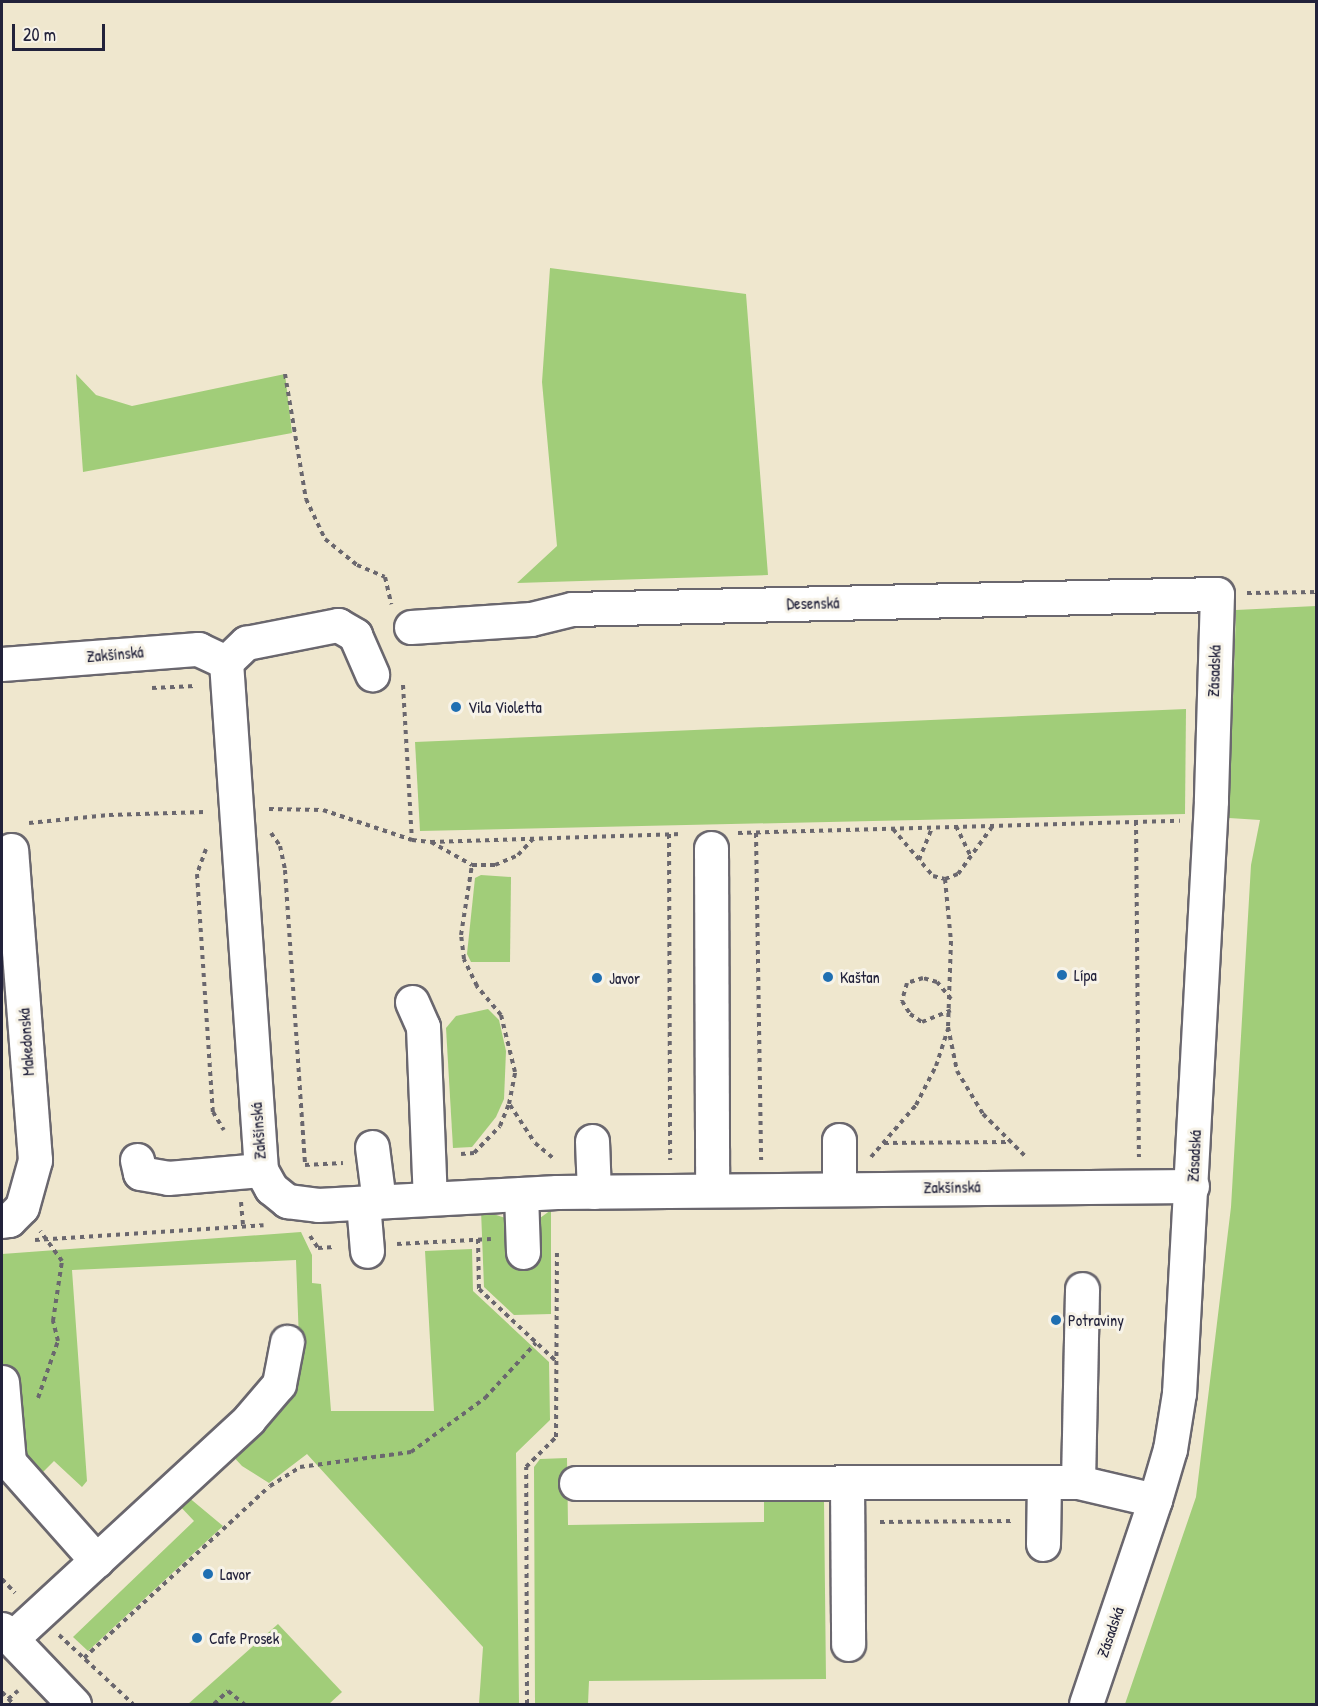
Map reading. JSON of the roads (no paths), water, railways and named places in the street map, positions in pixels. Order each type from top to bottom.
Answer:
[{"type":"street","name":"Desenská","points":[[401,618],[531,619],[572,609],[1217,594]]},
{"type":"street","name":"Zásadská","points":[[1086,1704],[1155,1500],[1170,1449],[1179,1394],[1192,1186],[1217,594]]},
{"type":"street","points":[[226,662],[246,643],[338,624],[356,635],[387,674]]},
{"type":"street","name":"Zakšínská","points":[[2,663],[198,649],[226,662],[261,1170],[271,1188],[287,1201],[318,1205],[594,1192],[1192,1186]]},
{"type":"street","points":[[712,838],[712,1190]]},
{"type":"street","name":"Makedonská","points":[[11,850],[35,1160],[22,1207],[9,1220],[13,1231]]},
{"type":"street","points":[[412,1002],[423,1027],[430,1198]]},
{"type":"street","points":[[839,1140],[839,1188]]},
{"type":"street","points":[[592,1141],[594,1192]]},
{"type":"street","points":[[367,1248],[373,1154]]},
{"type":"street","points":[[137,1160],[140,1173],[168,1178],[261,1170]]},
{"type":"street","points":[[521,1194],[523,1245]]},
{"type":"street","points":[[1078,1482],[1082,1289]]},
{"type":"street","points":[[74,1704],[6,1634],[35,1615],[97,1561],[249,1419],[279,1384],[287,1342]]},
{"type":"street","points":[[2,1382],[9,1462],[97,1561]]},
{"type":"street","points":[[847,1482],[848,1644]]},
{"type":"street","points":[[1043,1544],[1044,1482]]},
{"type":"street","points":[[576,1483],[1078,1482],[1155,1500]]},
{"type":"place","name":"Vila Violetta","points":[[456,707]]},
{"type":"place","name":"Lípa","points":[[1062,975]]},
{"type":"place","name":"Kaštan","points":[[828,977]]},
{"type":"place","name":"Javor","points":[[597,978]]},
{"type":"place","name":"Potraviny","points":[[1056,1320]]},
{"type":"place","name":"Lavor","points":[[208,1574]]},
{"type":"place","name":"Cafe Prosek","points":[[197,1638]]}]
